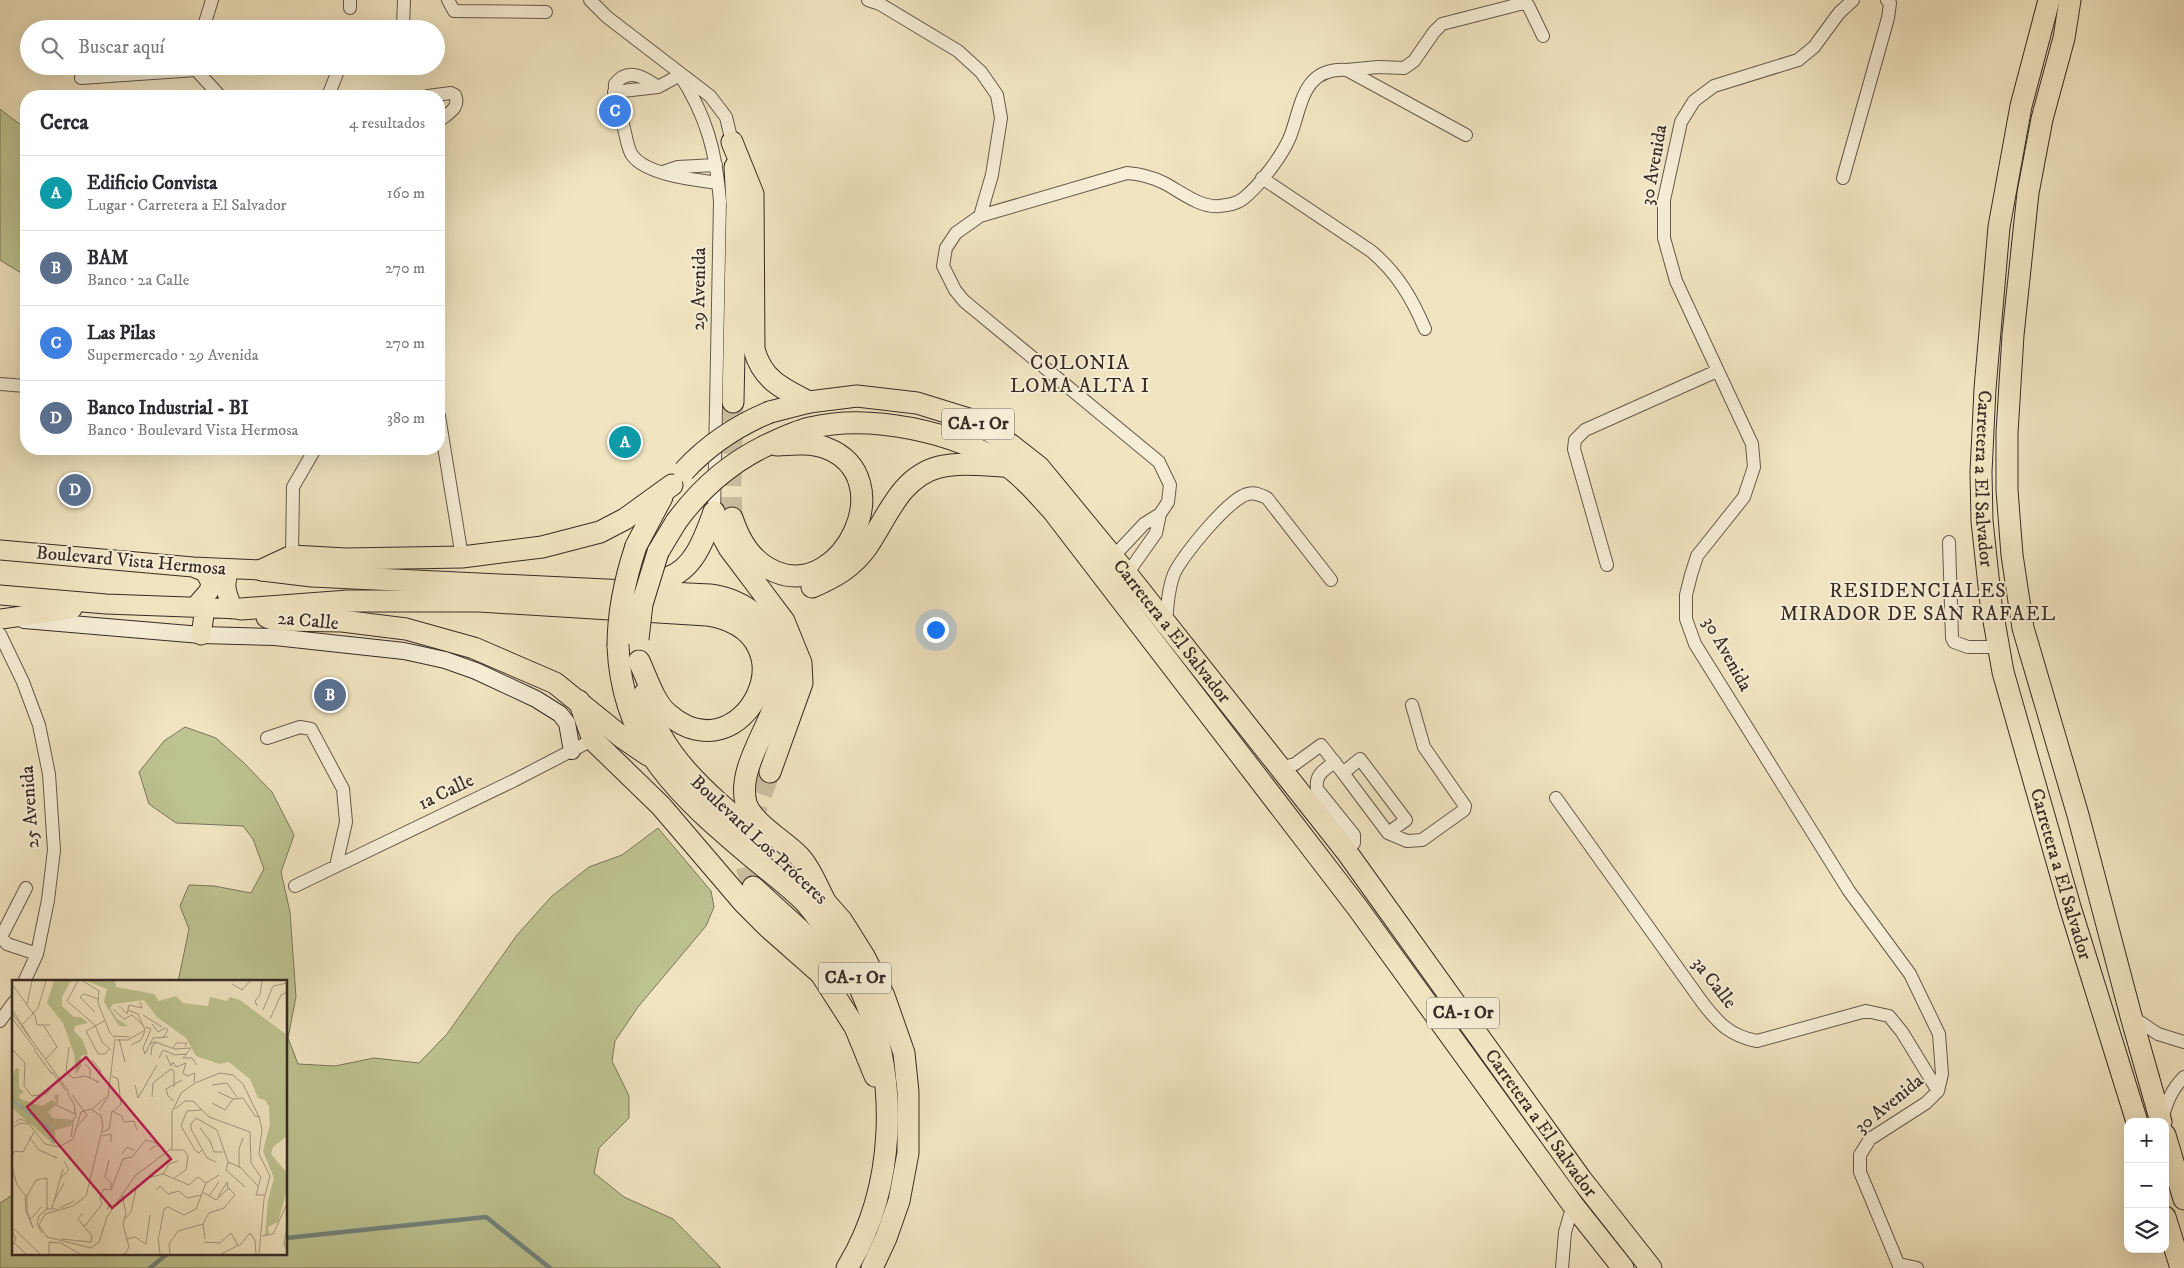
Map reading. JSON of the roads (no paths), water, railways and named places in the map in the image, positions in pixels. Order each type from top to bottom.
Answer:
[{"type":"highway","name":"Carretera a El Salvador","points":[[2050,0],[2021,106],[1998,227],[1982,435],[1982,521],[1998,647],[2008,690],[2135,1118]]},
{"type":"highway","name":"Carretera a El Salvador","points":[[2070,0],[2064,38],[2042,119],[2028,193],[2014,335],[2007,433],[2007,490],[2012,555],[2024,628],[2068,778],[2102,900],[2131,1016],[2161,1118]]},
{"type":"highway","points":[[732,142],[737,205],[733,402]]},
{"type":"highway","points":[[732,142],[753,194],[752,268],[754,350],[756,357],[764,372],[775,384],[810,402]]},
{"type":"highway","name":"Carretera a El Salvador","points":[[618,646],[620,605],[636,546],[659,501],[674,482],[714,442],[744,424],[770,412],[810,402],[857,396],[917,403],[972,420],[1011,445],[1039,467],[1127,574],[1279,768],[1309,789],[1346,851],[1575,1171],[1650,1268]]},
{"type":"highway","name":"Carretera a El Salvador","points":[[638,639],[642,604],[658,552],[676,522],[694,498],[732,465],[793,433],[812,427],[837,424],[885,425],[925,431],[958,441],[1008,467],[1022,478],[1053,511],[1347,893],[1573,1205],[1623,1268]]},
{"type":"highway","points":[[723,515],[737,532],[751,555],[769,569],[793,576],[808,574],[836,559],[854,532],[862,507],[862,491],[859,481],[845,461],[831,451],[815,445],[766,446]]},
{"type":"highway","points":[[745,568],[777,586],[793,589],[810,588],[839,575],[851,564],[866,548],[899,494],[924,473],[956,464],[1008,467]]},
{"type":"highway","points":[[262,570],[292,556],[346,559],[462,557],[542,547],[600,532],[625,519],[674,482]]},
{"type":"highway","points":[[723,515],[722,537],[736,559],[745,568],[784,621],[801,663],[802,683],[770,772]]},
{"type":"highway","points":[[524,586],[587,575],[657,579],[673,575],[685,566],[696,553],[723,515]]},
{"type":"highway","points":[[262,570],[312,576],[710,595],[726,597],[737,602],[759,617],[773,635],[781,656],[782,670],[777,700],[746,778],[746,801],[753,815],[801,857],[824,899]]},
{"type":"highway","points":[[237,609],[348,601],[479,601],[707,615],[732,621],[748,633],[762,661],[762,686],[752,706],[729,726],[711,730],[699,729],[683,723],[668,714],[660,705],[639,661]]},
{"type":"highway","points":[[237,609],[276,620],[342,621],[406,629],[474,648],[520,666],[555,683],[613,730],[652,758]]},
{"type":"highway","name":"Boulevard Los Próceres","points":[[638,639],[639,661],[646,701],[658,729],[677,760],[688,774],[775,851],[824,899],[854,937],[884,996],[904,1053],[908,1092],[908,1153],[899,1201],[886,1238],[872,1268]]},
{"type":"highway","name":"Boulevard Los Próceres","points":[[618,646],[621,682],[626,703],[638,734],[652,758],[679,792],[805,902],[832,940],[863,994],[880,1054],[887,1107],[887,1139],[880,1186],[870,1219],[847,1268]]},
{"type":"highway","points":[[2008,690],[2022,714],[2046,782],[2049,786],[2057,787],[2068,778]]},
{"type":"highway","points":[[579,701],[593,740],[660,806],[743,902],[821,974],[855,1028],[887,1107]]},
{"type":"highway","points":[[2049,831],[2056,822],[2061,821],[2069,825],[2086,886],[2102,900]]},
{"type":"highway","points":[[753,887],[799,929],[863,994]]},
{"type":"highway","points":[[2169,1149],[2184,1199]]},
{"type":"highway","points":[[2169,1230],[2181,1268]]},
{"type":"main road","name":"Boulevard Vista Hermosa","points":[[0,550],[230,570],[262,570]]},
{"type":"main road","points":[[193,567],[204,572],[211,583],[200,608],[202,635]]},
{"type":"main road","points":[[230,570],[225,581],[225,588],[237,609]]},
{"type":"main road","points":[[0,594],[106,604],[237,609]]},
{"type":"main road","points":[[0,624],[106,604]]},
{"type":"street","points":[[206,20],[212,0]]},
{"type":"street","points":[[403,20],[404,0]]},
{"type":"street","points":[[448,0],[454,11],[546,12]]},
{"type":"street","name":"29 Avenida","points":[[590,0],[608,17],[680,75],[702,89],[726,117],[732,142]]},
{"type":"street","points":[[868,0],[880,4],[958,52],[981,72],[997,95],[1001,118],[992,175],[980,216]]},
{"type":"street","name":"30 Avenida","points":[[1853,0],[1839,13],[1814,47],[1798,60],[1714,86],[1694,101],[1681,122],[1664,200],[1664,238],[1676,281],[1752,444],[1754,466],[1744,497],[1698,556],[1686,595],[1686,618],[1695,644],[1844,883],[1867,918],[1910,974],[1939,1034],[1942,1074],[1938,1091],[1926,1103],[1877,1133],[1865,1145],[1860,1155],[1860,1172],[1900,1266]]},
{"type":"street","points":[[1843,178],[1888,18],[1890,3],[1887,0]]},
{"type":"street","points":[[1127,574],[1156,533],[1160,514],[1168,502],[1170,485],[1158,462],[964,301],[955,290],[943,266],[946,248],[956,233],[980,216],[1127,173],[1144,175],[1197,202],[1217,206],[1234,204],[1244,198],[1284,150],[1290,138],[1305,91],[1314,79],[1326,72],[1404,68],[1414,61],[1434,32],[1442,24],[1524,3],[1528,5],[1544,36]]},
{"type":"street","points":[[1347,70],[1466,134]]},
{"type":"street","points":[[680,75],[658,86],[642,76],[631,74],[619,78],[615,84],[614,92],[632,155],[650,168],[684,178],[718,184]]},
{"type":"street","points":[[82,78],[116,75]]},
{"type":"street","points":[[202,75],[215,90]]},
{"type":"street","points":[[330,90],[336,75]]},
{"type":"street","name":"29 Avenida","points":[[680,75],[697,104],[708,132],[716,165],[720,201],[723,515]]},
{"type":"street","points":[[445,95],[455,95],[458,100],[456,107],[445,116]]},
{"type":"street","points":[[663,172],[678,168],[716,165]]},
{"type":"street","points":[[1262,178],[1383,261],[1406,290],[1425,329]]},
{"type":"street","points":[[1606,565],[1574,449],[1575,440],[1585,430],[1717,371]]},
{"type":"street","points":[[0,384],[20,386]]},
{"type":"street","points":[[445,453],[462,557]]},
{"type":"street","points":[[292,556],[293,487],[312,455]]},
{"type":"street","points":[[1166,624],[1167,604],[1174,574],[1223,510],[1248,494],[1259,494],[1267,498],[1331,580]]},
{"type":"street","points":[[1113,557],[1144,524],[1160,514]]},
{"type":"street","points":[[1949,542],[1952,638],[1954,642],[1968,647],[1998,647]]},
{"type":"street","name":"2a Calle","points":[[0,624],[275,637],[404,651],[446,660],[476,671],[536,699],[560,714],[567,723],[572,750]]},
{"type":"street","name":"25 Avenida","points":[[0,624],[38,725],[49,774],[54,850],[48,900],[37,954],[25,980]]},
{"type":"street","points":[[1279,768],[1295,764],[1321,745],[1388,833],[1407,841],[1422,840],[1464,810],[1465,806],[1424,747],[1412,705]]},
{"type":"street","points":[[267,738],[300,727],[311,729],[343,789],[346,822],[336,866]]},
{"type":"street","name":"1a Calle","points":[[295,886],[513,781],[613,730]]},
{"type":"street","points":[[1309,789],[1319,773],[1339,768],[1360,759],[1406,820],[1388,833]]},
{"type":"street","name":"3a Calle","points":[[1556,798],[1712,1014],[1728,1030],[1740,1038],[1757,1041],[1866,1011],[1889,1016],[1902,1032],[1938,1091]]},
{"type":"street","points":[[26,888],[2,937],[7,944],[37,954]]},
{"type":"street","points":[[0,1021],[12,1005]]},
{"type":"street","points":[[2131,1016],[2158,1034],[2184,1042]]},
{"type":"street","points":[[2163,1118],[2167,1100],[2175,1086],[2184,1078]]},
{"type":"street","points":[[1562,1268],[1565,1232],[1573,1205]]},
{"type":"street","points":[[1900,1266],[1917,1268]]},
{"type":"waterway","points":[[288,1238],[486,1217],[550,1268]]},
{"type":"waterway","points":[[150,1268],[165,1256]]},
{"type":"tunnel","points":[[732,518],[733,402]]},
{"type":"tunnel","points":[[753,887],[746,865],[747,842],[770,772]]},
{"type":"place","name":"Las Pilas","points":[[615,111]]},
{"type":"place","name":"Edificio Convista","points":[[625,442]]},
{"type":"place","name":"Banco Industrial - BI","points":[[75,490]]},
{"type":"place","name":"BAM","points":[[330,695]]},
{"type":"district","name":"COLONIA LOMA ALTA I","points":[[1080,374]]},
{"type":"district","name":"RESIDENCIALES MIRADOR DE SAN RAFAEL","points":[[1918,602]]}]
